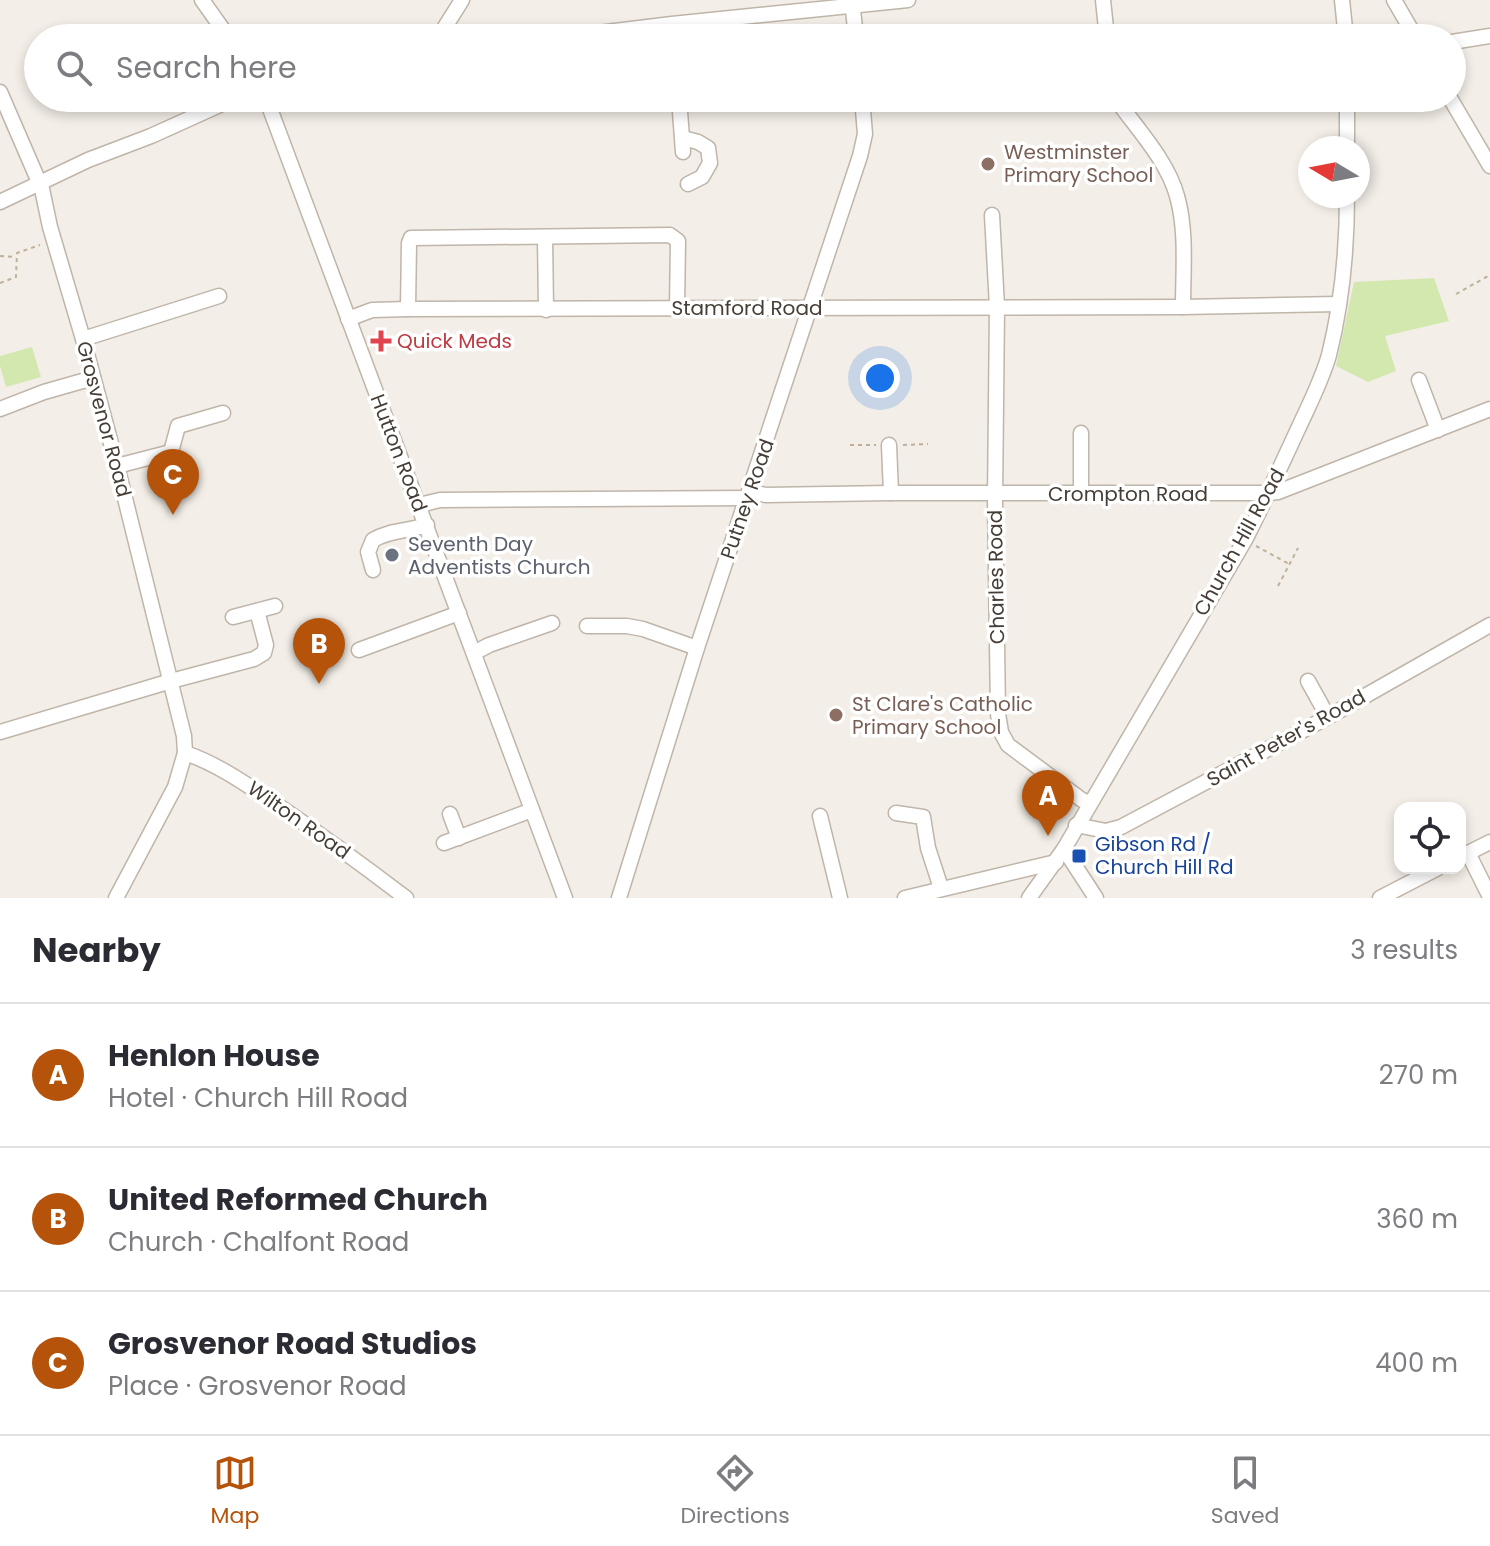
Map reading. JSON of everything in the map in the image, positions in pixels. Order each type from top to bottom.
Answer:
[{"type":"street","points":[[202,0],[219,24]]},
{"type":"street","points":[[447,24],[462,0]]},
{"type":"street","points":[[715,24],[852,2],[908,0]]},
{"type":"street","points":[[1103,0],[1106,24]]},
{"type":"street","points":[[1342,0],[1345,24]]},
{"type":"street","points":[[1347,24],[1350,0]]},
{"type":"street","points":[[1394,0],[1408,24]]},
{"type":"street","points":[[852,2],[854,24]]},
{"type":"street","points":[[1466,40],[1490,36]]},
{"type":"street","name":"Grosvenor Road","points":[[0,92],[41,183],[50,227],[117,466],[171,681],[185,753]]},
{"type":"street","points":[[0,202],[88,160],[204,112]]},
{"type":"street","name":"Hutton Road","points":[[271,112],[565,898]]},
{"type":"street","points":[[680,112],[683,145],[698,142],[708,148],[710,163],[702,177],[688,184]]},
{"type":"street","name":"Putney Road","points":[[619,898],[697,648],[860,156],[865,134],[863,112]]},
{"type":"street","points":[[1125,112],[1163,166],[1176,193],[1182,221],[1183,307]]},
{"type":"street","points":[[1347,112],[1347,136]]},
{"type":"street","points":[[1458,112],[1490,166]]},
{"type":"street","name":"Church Hill Road","points":[[1039,898],[1076,825],[1245,540],[1307,411],[1328,357],[1339,304],[1347,239],[1347,208]]},
{"type":"street","name":"Charles Road","points":[[992,215],[997,307],[998,714],[1001,732],[1008,745],[1090,803]]},
{"type":"street","points":[[408,309],[411,238],[670,235],[678,241],[677,308]]},
{"type":"street","points":[[545,237],[546,310]]},
{"type":"street","points":[[83,339],[219,296]]},
{"type":"street","name":"Stamford Road","points":[[348,319],[372,310],[408,309],[1339,304]]},
{"type":"street","points":[[0,409],[93,378]]},
{"type":"street","points":[[1419,380],[1438,430]]},
{"type":"street","name":"Crompton Road","points":[[419,505],[440,500],[749,495],[1269,493],[1490,409]]},
{"type":"street","points":[[178,470],[171,452],[178,426],[223,413]]},
{"type":"street","points":[[1081,433],[1081,494]]},
{"type":"street","points":[[889,445],[891,493]]},
{"type":"street","points":[[117,466],[171,452]]},
{"type":"street","points":[[373,570],[368,552],[373,540],[391,532],[409,531],[427,525]]},
{"type":"street","points":[[233,617],[275,606]]},
{"type":"street","points":[[0,732],[254,659],[264,653],[266,645],[257,611]]},
{"type":"street","points":[[359,650],[459,613]]},
{"type":"street","points":[[474,653],[552,623]]},
{"type":"street","name":"Saint Peter's Road","points":[[1076,825],[1106,831],[1121,827],[1328,717],[1490,625]]},
{"type":"street","points":[[587,626],[643,629],[697,648]]},
{"type":"street","points":[[1308,681],[1328,717]]},
{"type":"street","points":[[116,898],[175,787],[185,753]]},
{"type":"street","name":"Wilton Road","points":[[185,753],[203,759],[242,781],[337,845],[406,898]]},
{"type":"street","points":[[444,843],[532,810]]},
{"type":"street","points":[[896,813],[923,817],[928,848],[941,888]]},
{"type":"street","points":[[450,814],[459,838]]},
{"type":"street","points":[[820,816],[840,898]]},
{"type":"street","points":[[1466,854],[1490,842]]},
{"type":"street","points":[[905,898],[1060,856],[1096,898]]},
{"type":"street","name":"Church Hill Road","points":[[1029,898],[1060,856]]},
{"type":"street","points":[[1466,858],[1490,897]]},
{"type":"street","points":[[1380,898],[1426,874]]},
{"type":"path","points":[[0,283],[16,277],[17,253],[48,242]]},
{"type":"path","points":[[0,256],[17,257]]},
{"type":"path","points":[[1456,294],[1490,275]]},
{"type":"path","points":[[1245,540],[1289,564]]},
{"type":"path","points":[[1278,586],[1298,548]]},
{"type":"green space","points":[[1434,278],[1449,321],[1385,336],[1396,371],[1368,382],[1336,366],[1354,282]]},
{"type":"green space","points":[[32,347],[41,377],[6,387],[0,356]]},
{"type":"place","name":"Westminster Primary School","points":[[988,164]]},
{"type":"place","name":"Quick Meds","points":[[381,341]]},
{"type":"place","name":"Grosvenor Road Studios","points":[[173,515]]},
{"type":"place","name":"Seventh Day Adventists Church","points":[[392,555]]},
{"type":"place","name":"United Reformed Church","points":[[319,684]]},
{"type":"place","name":"St Clare's Catholic Primary School","points":[[836,715]]},
{"type":"place","name":"Henlon House","points":[[1048,836]]},
{"type":"place","name":"Gibson Rd / Church Hill Rd","points":[[1079,856]]}]
